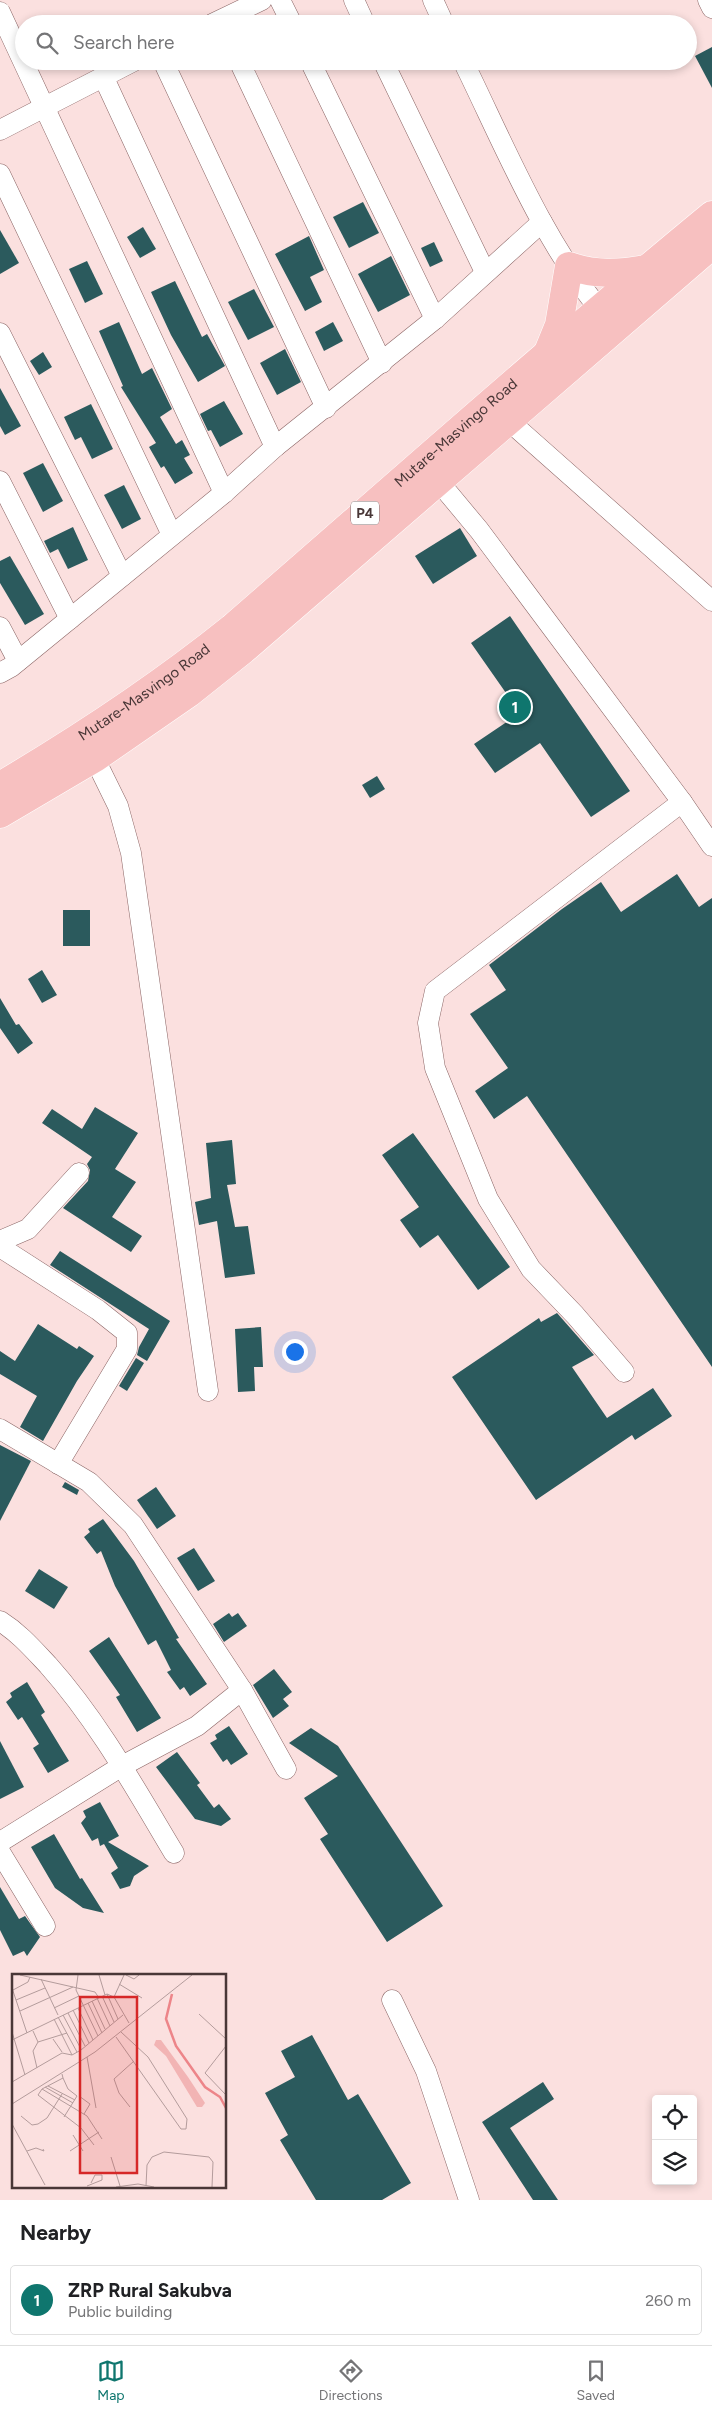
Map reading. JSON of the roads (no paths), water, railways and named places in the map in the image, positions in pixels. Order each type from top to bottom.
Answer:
[{"type":"highway","name":"Mutare-Masvingo Road","points":[[0,814],[89,748],[232,628],[547,356],[598,309],[712,215]]},
{"type":"highway","name":"Mutare-Masvingo Road","points":[[0,786],[89,748],[189,692],[243,650],[712,245]]},
{"type":"highway","points":[[547,356],[559,325],[568,266],[586,272],[606,274],[646,269]]},
{"type":"street","points":[[226,15],[236,5],[262,0]]},
{"type":"street","points":[[280,0],[288,15]]},
{"type":"street","points":[[354,0],[361,15]]},
{"type":"street","points":[[433,0],[440,15]]},
{"type":"street","points":[[708,0],[712,8]]},
{"type":"street","points":[[0,12],[15,46]]},
{"type":"street","points":[[26,70],[224,493]]},
{"type":"street","points":[[0,130],[115,70]]},
{"type":"street","points":[[167,70],[326,408]]},
{"type":"street","points":[[243,70],[382,363]]},
{"type":"street","points":[[314,70],[434,319]]},
{"type":"street","points":[[387,70],[485,272]]},
{"type":"street","points":[[467,70],[542,222],[568,266],[598,309],[616,329]]},
{"type":"street","points":[[103,76],[275,447]]},
{"type":"street","points":[[0,174],[172,535]]},
{"type":"street","points":[[0,673],[18,661],[224,493],[275,447],[382,363],[542,222]]},
{"type":"street","points":[[0,333],[122,576]]},
{"type":"street","points":[[509,422],[712,600]]},
{"type":"street","points":[[0,481],[70,619]]},
{"type":"street","points":[[439,482],[479,530],[682,802],[712,846]]},
{"type":"street","points":[[0,627],[18,661]]},
{"type":"street","points":[[89,748],[118,806],[131,854],[208,1391]]},
{"type":"street","points":[[624,1372],[575,1315],[531,1269],[488,1199],[435,1068],[428,1023],[435,991],[682,802]]},
{"type":"street","points":[[0,1241],[28,1228],[79,1173]]},
{"type":"street","points":[[0,1247],[98,1310],[127,1333],[127,1349],[58,1464]]},
{"type":"street","points":[[0,1429],[89,1482],[133,1525],[242,1690],[286,1769]]},
{"type":"street","points":[[0,1621],[17,1631],[72,1692],[122,1766],[174,1853]]},
{"type":"street","points":[[0,1842],[122,1766],[197,1726],[242,1690]]},
{"type":"street","points":[[0,1852],[46,1926]]},
{"type":"street","points":[[392,2000],[426,2071],[469,2200]]},
{"type":"place","name":"ZRP Rural Sakubva","points":[[515,707]]}]
